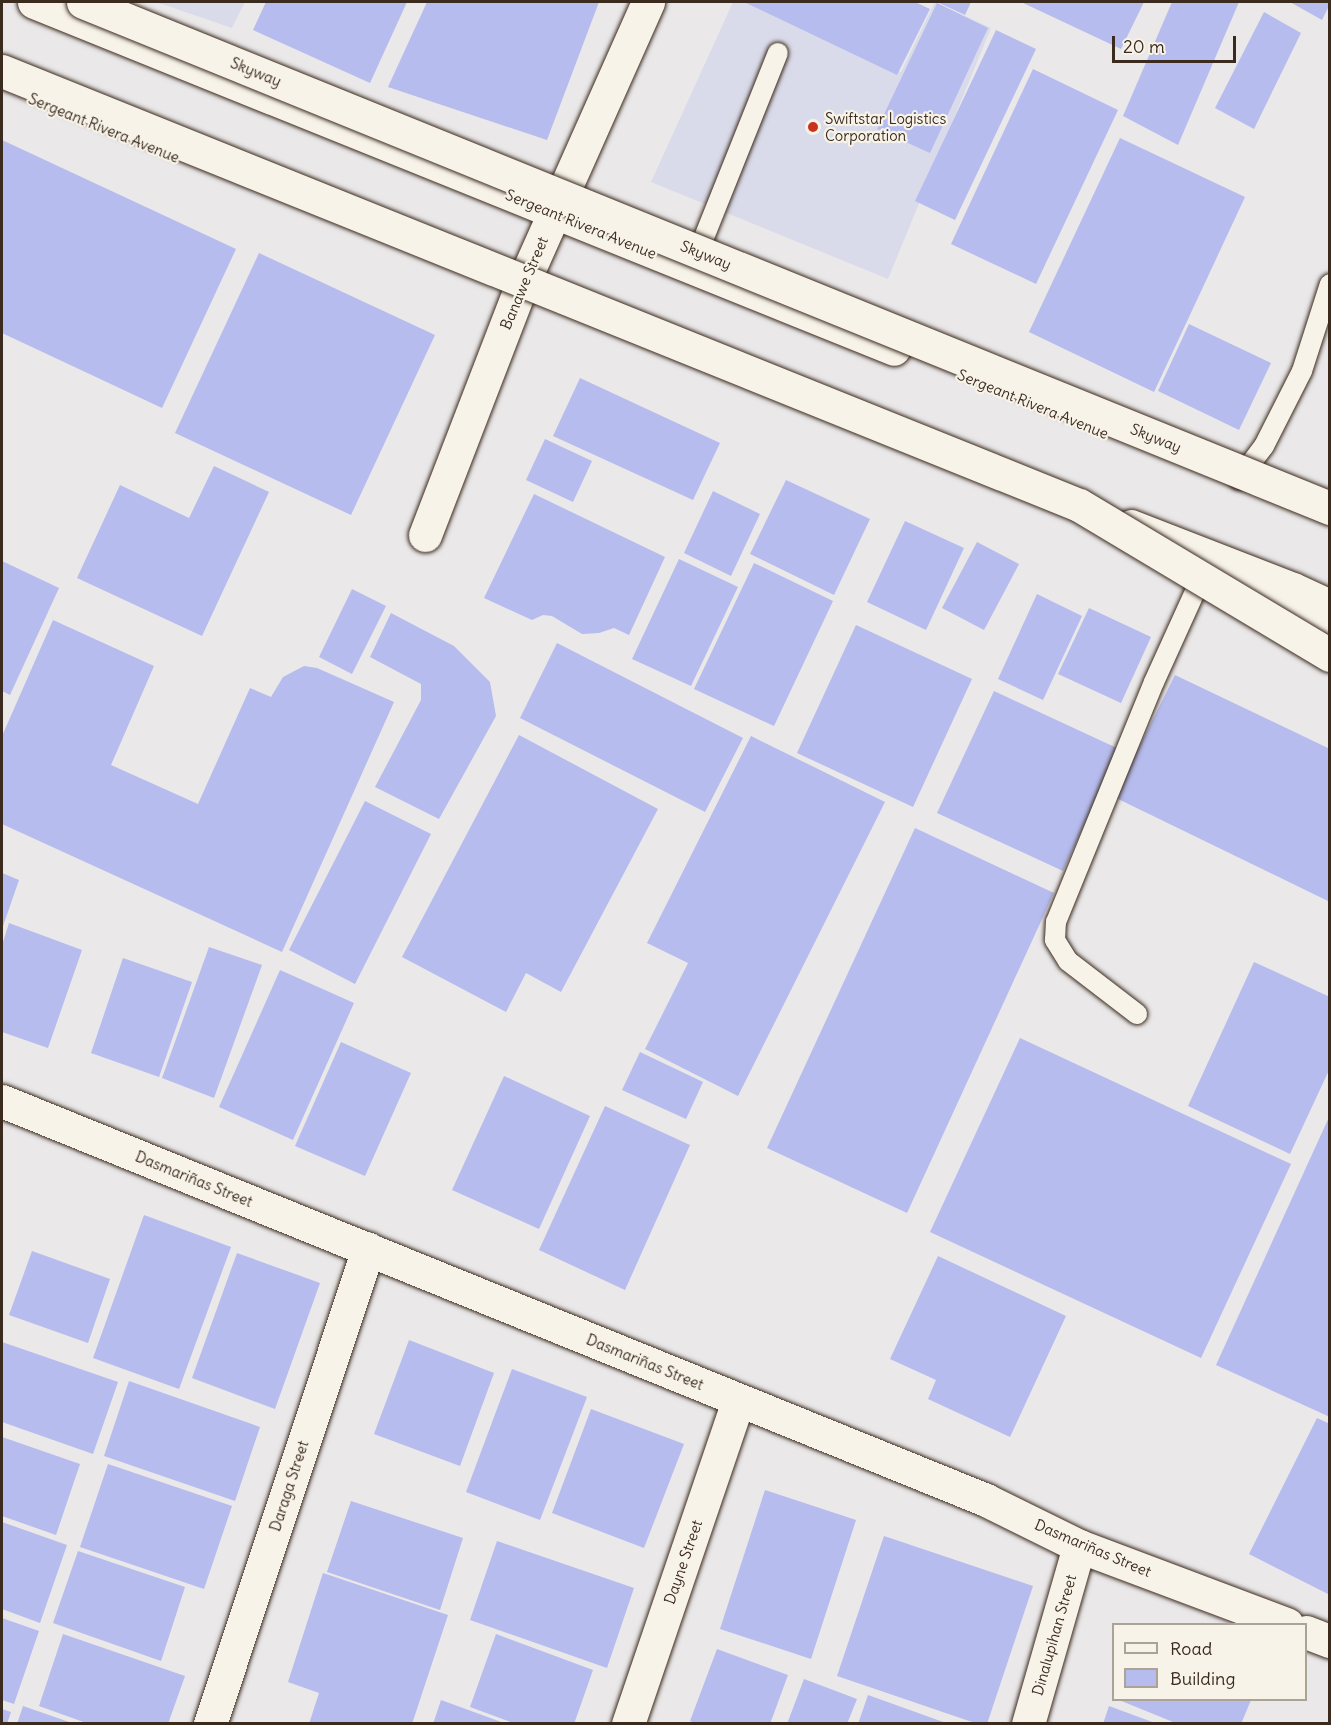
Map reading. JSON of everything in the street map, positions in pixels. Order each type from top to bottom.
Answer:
[{"type":"main road","name":"Sergeant Rivera Avenue","points":[[34,2],[554,213],[1235,484],[1329,526]]},
{"type":"main road","name":"Skyway","points":[[83,2],[1329,508]]},
{"type":"main road","name":"Banawe Street","points":[[425,536],[518,294],[648,2]]},
{"type":"main road","points":[[2,71],[1293,589],[1329,606]]},
{"type":"main road","name":"Sergeant Rivera Avenue","points":[[2,87],[1175,557],[1329,627]]},
{"type":"main road","points":[[1079,505],[1329,655]]},
{"type":"main road","name":"Sergeant Rivera Avenue","points":[[1175,557],[1329,666]]},
{"type":"main road","name":"Dasmariñas Street","points":[[3,1106],[368,1249],[986,1500],[1079,1546],[1284,1623]]},
{"type":"main road","name":"Daraga Street","points":[[210,1724],[368,1249]]},
{"type":"main road","name":"Dayne Street","points":[[628,1724],[738,1400]]},
{"type":"main road","name":"Dinalupihan Street","points":[[1028,1724],[1079,1546]]},
{"type":"main road","points":[[1307,1633],[1329,1641]]},
{"type":"lane","points":[[692,268],[778,53]]},
{"type":"lane","points":[[1235,484],[1264,446],[1302,371],[1329,284]]},
{"type":"lane","points":[[1137,1014],[1068,962],[1055,940],[1056,922],[1154,682],[1202,576]]},
{"type":"shaded area","points":[[156,2],[245,2],[232,28]]},
{"type":"shaded area","name":"Swiftstar Logistics Corporation","points":[[733,2],[747,2],[901,72],[935,2],[991,28],[888,279],[651,182]]},
{"type":"building","points":[[266,2],[407,2],[370,83],[253,30]]},
{"type":"building","points":[[427,2],[599,2],[547,140],[388,87]]},
{"type":"building","points":[[744,2],[915,2],[930,9],[897,75]]},
{"type":"building","points":[[937,2],[971,2],[965,15]]},
{"type":"building","points":[[1021,2],[1144,2],[1121,49]]},
{"type":"building","points":[[1172,2],[1239,2],[1178,145],[1123,116]]},
{"type":"building","points":[[1290,2],[1330,2],[1330,4],[1322,20]]},
{"type":"building","points":[[937,3],[988,28],[930,153],[877,129]]},
{"type":"building","points":[[1264,12],[1301,33],[1254,129],[1215,108]]},
{"type":"building","points":[[996,30],[1036,49],[955,220],[915,201]]},
{"type":"building","points":[[1033,69],[1118,110],[1036,284],[951,244]]},
{"type":"building","points":[[1120,138],[1245,197],[1154,392],[1029,332]]},
{"type":"building","points":[[2,140],[236,249],[162,408],[2,333]]},
{"type":"building","points":[[259,253],[435,335],[351,515],[175,433]]},
{"type":"building","points":[[1189,324],[1271,363],[1239,430],[1158,391]]},
{"type":"building","points":[[580,378],[720,443],[693,500],[553,436]]},
{"type":"building","points":[[545,439],[592,461],[573,502],[526,480]]},
{"type":"building","points":[[214,466],[269,492],[202,636],[77,578],[120,485],[189,518]]},
{"type":"building","points":[[786,480],[870,519],[834,595],[750,554]]},
{"type":"building","points":[[713,491],[760,514],[731,576],[684,553]]},
{"type":"building","points":[[534,494],[665,557],[629,635],[614,628],[599,633],[582,634],[552,616],[543,615],[532,620],[484,598]]},
{"type":"building","points":[[905,521],[964,548],[926,630],[867,602]]},
{"type":"building","points":[[977,542],[1019,564],[984,630],[942,608]]},
{"type":"building","points":[[679,559],[738,587],[691,686],[632,659]]},
{"type":"building","points":[[2,561],[59,588],[10,695],[2,691]]},
{"type":"building","points":[[754,563],[833,601],[774,726],[694,689]]},
{"type":"building","points":[[352,589],[386,606],[352,674],[319,657]]},
{"type":"building","points":[[1037,594],[1082,616],[1043,700],[998,679]]},
{"type":"building","points":[[1089,608],[1151,637],[1121,703],[1058,674]]},
{"type":"building","points":[[391,613],[454,646],[490,682],[496,716],[439,819],[375,787],[421,700],[421,684],[370,657]]},
{"type":"building","points":[[53,620],[154,666],[111,765],[198,804],[250,688],[271,697],[283,677],[304,666],[317,668],[394,702],[282,952],[2,824],[2,736]]},
{"type":"building","points":[[856,625],[972,679],[913,807],[797,753]]},
{"type":"building","points":[[557,643],[743,738],[705,812],[520,718]]},
{"type":"building","points":[[1175,675],[1330,749],[1330,902],[1114,797]]},
{"type":"building","points":[[994,691],[1119,749],[1063,871],[937,813]]},
{"type":"building","points":[[519,735],[658,809],[561,992],[526,973],[506,1012],[402,957]]},
{"type":"building","points":[[751,736],[885,802],[738,1096],[645,1049],[688,963],[647,943]]},
{"type":"building","points":[[365,801],[431,834],[355,984],[289,950]]},
{"type":"building","points":[[915,828],[1054,893],[907,1213],[767,1148]]},
{"type":"building","points":[[2,873],[19,880],[2,929]]},
{"type":"building","points":[[9,923],[82,950],[48,1048],[2,1032],[2,945]]},
{"type":"building","points":[[209,947],[262,965],[214,1098],[162,1078]]},
{"type":"building","points":[[123,958],[192,982],[159,1077],[91,1053]]},
{"type":"building","points":[[1254,962],[1330,997],[1330,1068],[1290,1154],[1188,1106]]},
{"type":"building","points":[[280,970],[354,1003],[293,1140],[219,1107]]},
{"type":"building","points":[[1020,1038],[1291,1164],[1201,1358],[930,1232]]},
{"type":"building","points":[[341,1042],[411,1073],[365,1176],[295,1146]]},
{"type":"building","points":[[640,1052],[703,1082],[686,1119],[622,1090]]},
{"type":"building","points":[[504,1076],[590,1116],[539,1229],[452,1190]]},
{"type":"building","points":[[605,1106],[690,1145],[625,1290],[539,1250]]},
{"type":"building","points":[[1330,1115],[1330,1417],[1216,1365]]},
{"type":"building","points":[[144,1215],[231,1247],[179,1389],[93,1358]]},
{"type":"building","points":[[32,1251],[110,1279],[88,1343],[9,1315]]},
{"type":"building","points":[[237,1253],[320,1283],[275,1409],[192,1378]]},
{"type":"building","points":[[938,1256],[1066,1316],[1010,1437],[928,1399],[936,1380],[890,1359]]},
{"type":"building","points":[[409,1340],[494,1373],[460,1466],[374,1434]]},
{"type":"building","points":[[2,1342],[118,1382],[93,1454],[2,1422]]},
{"type":"building","points":[[512,1369],[587,1397],[540,1520],[466,1492]]},
{"type":"building","points":[[129,1381],[260,1427],[235,1501],[104,1456]]},
{"type":"building","points":[[591,1409],[684,1444],[644,1548],[552,1513]]},
{"type":"building","points":[[1317,1418],[1330,1424],[1328,1594],[1249,1554]]},
{"type":"building","points":[[2,1437],[80,1464],[56,1535],[2,1516]]},
{"type":"building","points":[[108,1464],[232,1506],[204,1589],[80,1547]]},
{"type":"building","points":[[765,1490],[856,1520],[811,1659],[720,1629]]},
{"type":"building","points":[[351,1501],[463,1538],[440,1610],[327,1572]]},
{"type":"building","points":[[2,1522],[67,1545],[40,1623],[2,1609]]},
{"type":"building","points":[[884,1536],[1033,1586],[987,1724],[978,1724],[837,1676]]},
{"type":"building","points":[[497,1541],[634,1588],[607,1668],[470,1620]]},
{"type":"building","points":[[78,1551],[185,1587],[161,1661],[53,1623]]},
{"type":"building","points":[[323,1573],[448,1615],[412,1724],[309,1724],[319,1693],[288,1682]]},
{"type":"building","points":[[2,1618],[39,1631],[14,1704],[2,1700]]},
{"type":"building","points":[[63,1634],[185,1676],[168,1724],[89,1724],[39,1706]]},
{"type":"building","points":[[496,1634],[593,1670],[574,1724],[516,1724],[470,1707]]},
{"type":"building","points":[[717,1649],[788,1675],[770,1724],[698,1724],[690,1721]]},
{"type":"building","points":[[804,1679],[857,1699],[847,1724],[787,1724]]},
{"type":"building","points":[[868,1695],[946,1723],[946,1724],[858,1724]]},
{"type":"building","points":[[441,1700],[504,1723],[504,1724],[433,1724]]},
{"type":"building","points":[[1121,1701],[1251,1701],[1241,1724],[1178,1724]]},
{"type":"building","points":[[23,1706],[72,1723],[72,1724],[17,1724]]},
{"type":"building","points":[[1109,1706],[1155,1723],[1155,1724],[1103,1724]]},
{"type":"building","points":[[2,1709],[11,1712],[7,1724],[2,1724]]},
{"type":"place","name":"Swiftstar Logistics Corporation","points":[[813,127]]}]
